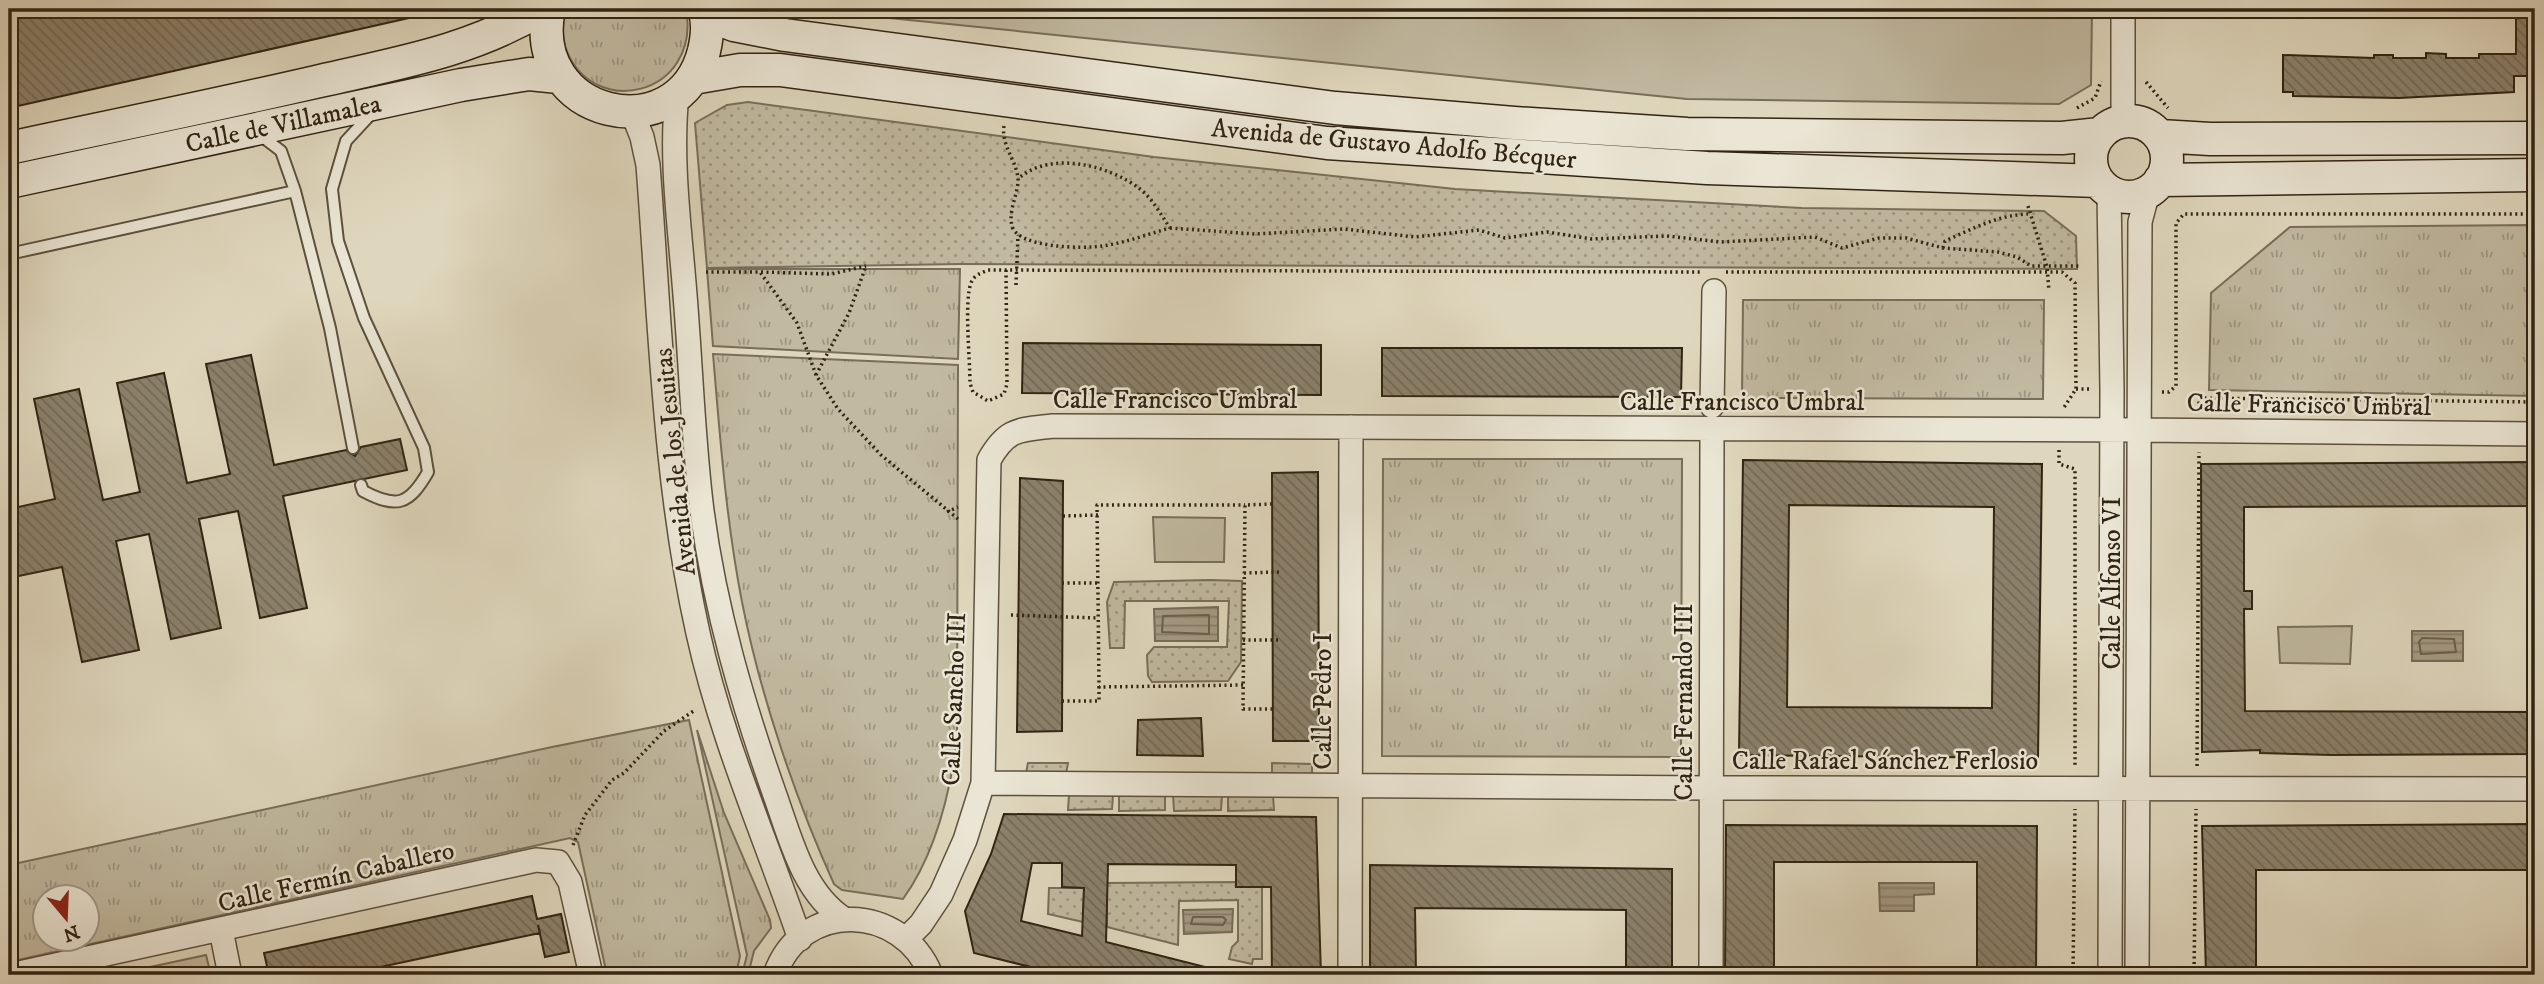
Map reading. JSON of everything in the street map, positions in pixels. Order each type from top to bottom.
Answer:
[{"type":"street","name":"Calle de Villamalea","points":[[9,148],[245,98],[456,48],[503,31],[541,9]]},
{"type":"street","points":[[549,9],[545,28],[547,49],[559,76],[574,93],[593,105],[616,112],[632,112]]},
{"type":"street","points":[[2123,9],[2112,128],[2091,157],[2103,186],[2134,197],[2154,186],[2535,174]]},
{"type":"street","points":[[685,86],[707,38],[705,11]]},
{"type":"street","name":"Avenida de Gustavo Adolfo Bécquer","points":[[705,11],[733,25],[785,35],[1376,111],[1687,134],[2048,138],[2112,128]]},
{"type":"street","name":"Avenida de Gustavo Adolfo Bécquer","points":[[632,112],[656,107],[685,86],[740,70],[780,70],[1327,143],[1706,168],[2103,186]]},
{"type":"street","name":"Calle de Villamalea","points":[[9,182],[387,101],[529,74],[559,76]]},
{"type":"street","name":"Avenida de los Jesuitas","points":[[685,86],[675,163],[701,499],[723,626],[747,717],[805,874],[825,906],[844,919]]},
{"type":"street","name":"Avenida de los Jesuitas","points":[[632,112],[642,137],[648,165],[676,517],[698,634],[723,729],[800,939]]},
{"type":"street","points":[[2112,128],[2138,122],[2160,136],[2210,139],[2535,138]]},
{"type":"street","points":[[2154,186],[2167,158],[2160,136]]},
{"type":"street","name":"Calle Alfonso VI","points":[[2103,186],[2112,390],[2110,975]]},
{"type":"street","name":"Calle Alfonso VI","points":[[2137,975],[2140,222],[2154,186]]},
{"type":"street","name":"Calle Fernando III","points":[[1711,975],[1714,291]]},
{"type":"street","name":"Calle Francisco Umbral","points":[[987,486],[989,460],[1000,440],[1022,429],[1053,426],[1351,427],[1712,418],[2112,430],[2535,434]]},
{"type":"street","name":"Calle Pedro I","points":[[1350,975],[1351,427]]},
{"type":"street","name":"Calle Sancho III","points":[[906,938],[921,924],[941,894],[965,840],[982,783],[987,486]]},
{"type":"street","name":"Calle Rafael Sánchez Ferlosio","points":[[982,783],[1349,787],[2535,789]]},
{"type":"street","name":"Calle Fermín Caballero","points":[[10,975],[536,860],[558,862],[570,882],[591,975]]},
{"type":"street","points":[[775,975],[784,958],[800,939],[821,926],[844,919],[875,922],[906,938],[925,960],[931,975]]},
{"type":"street","points":[[221,930],[230,975]]},
{"type":"lane","points":[[361,485],[363,491],[382,501],[399,502],[416,492],[428,472],[424,448],[364,318],[338,241],[332,189],[346,141],[362,121],[387,101]]},
{"type":"lane","points":[[252,130],[281,150],[295,191],[330,328],[354,448]]},
{"type":"lane","points":[[9,254],[295,191]]},
{"type":"path","points":[[1004,126],[1003,135],[1018,179],[1012,227],[1018,235],[1050,245],[1101,247],[1170,228],[1255,234],[1345,229],[1415,237],[1479,230],[1505,238],[1547,232],[1592,239],[1667,236],[1721,242],[1815,237],[1842,248],[1879,238],[1906,238],[1943,248],[1998,252],[2031,265],[2080,266]]},
{"type":"path","points":[[1018,179],[1026,172],[1052,163],[1069,162],[1099,170],[1141,190],[1170,228]]},
{"type":"path","points":[[2028,203],[2028,214],[2047,267],[2049,291]]},
{"type":"path","points":[[1943,248],[1945,241],[1983,224],[2012,214],[2028,214]]},
{"type":"path","points":[[2140,391],[2169,392],[2176,386],[2176,223],[2184,214],[2535,214]]},
{"type":"path","points":[[1016,285],[1018,235]]},
{"type":"path","points":[[700,271],[831,274],[866,266],[849,313],[816,375]]},
{"type":"path","points":[[988,270],[1006,270],[1007,384],[1004,394],[988,401],[973,392],[970,383],[971,283],[977,275],[988,270]]},
{"type":"path","points":[[760,272],[797,323],[816,375],[838,409],[881,455],[958,519]]},
{"type":"path","points":[[2076,388],[2112,390]]},
{"type":"path","points":[[2194,975],[2199,398],[2535,402]]},
{"type":"path","points":[[1062,701],[1098,701],[1097,505],[1272,505]]},
{"type":"path","points":[[1245,505],[1242,709],[1273,709]]},
{"type":"path","points":[[947,512],[958,507]]},
{"type":"path","points":[[1063,516],[1098,515]]},
{"type":"path","points":[[1244,573],[1279,572]]},
{"type":"path","points":[[1062,583],[1098,583]]},
{"type":"path","points":[[1011,615],[1098,618]]},
{"type":"path","points":[[1243,640],[1279,640]]},
{"type":"path","points":[[1099,687],[1243,685]]},
{"type":"path","points":[[573,845],[585,815],[612,780],[624,773],[664,732],[697,709]]},
{"type":"green space","points":[[566,9],[686,9],[686,39],[677,62],[661,79],[641,89],[618,91],[597,85],[578,70],[564,41],[563,22]]},
{"type":"green space","points":[[800,9],[2092,9],[2091,85],[2059,104],[1687,99]]},
{"type":"green space","points":[[748,102],[1154,157],[1455,189],[1802,208],[2044,211],[2076,236],[2077,269],[960,264],[707,268],[695,123],[727,105]]},
{"type":"green space","points":[[2535,225],[2535,396],[2209,390],[2211,293],[2290,227]]},
{"type":"green space","points":[[707,269],[960,269],[958,359],[713,346]]},
{"type":"green space","points":[[1743,300],[2044,300],[2043,399],[1742,398]]},
{"type":"green space","points":[[713,354],[958,365],[957,739],[946,802],[933,843],[903,899],[842,890],[834,884],[792,781],[758,673],[736,571]]},
{"type":"green space","points":[[1383,459],[1682,459],[1681,757],[1382,756]]},
{"type":"green space","points":[[1153,517],[1225,518],[1224,562],[1155,562]]},
{"type":"green space","points":[[1242,581],[1241,662],[1228,681],[1152,682],[1148,676],[1147,655],[1154,647],[1227,647],[1229,601],[1125,601],[1124,648],[1110,648],[1107,602],[1114,582]]},
{"type":"green space","points":[[2352,626],[2350,664],[2280,663],[2278,627]]},
{"type":"green space","points":[[689,720],[740,956],[736,975],[607,975],[578,842],[570,838],[102,941],[102,883],[32,883],[32,953],[50,953],[9,962],[9,865],[552,747]]},
{"type":"green space","points":[[697,730],[724,813],[770,920],[771,928],[754,951],[748,975],[742,975],[747,955]]},
{"type":"green space","points":[[1028,763],[1068,763],[1066,774],[1026,773]]},
{"type":"green space","points":[[1272,763],[1312,764],[1312,774],[1272,774]]},
{"type":"green space","points":[[1069,795],[1113,795],[1112,809],[1068,810]]},
{"type":"green space","points":[[1165,795],[1165,810],[1119,811],[1119,796]]},
{"type":"green space","points":[[1173,795],[1222,795],[1221,810],[1174,811]]},
{"type":"green space","points":[[1228,795],[1273,796],[1274,810],[1228,811]]},
{"type":"green space","points":[[1236,882],[1236,887],[1262,887],[1262,959],[1253,959],[1252,964],[1229,959],[1232,947],[1238,941],[1238,900],[1179,901],[1178,945],[1107,927],[1107,883]]},
{"type":"green space","points":[[1049,888],[1084,888],[1083,922],[1048,914]]},
{"type":"green space","points":[[206,955],[211,975],[113,975]]},
{"type":"water","points":[[1218,607],[1218,641],[1155,641],[1154,609]]},
{"type":"water","points":[[2412,631],[2463,631],[2463,661],[2412,661]]},
{"type":"water","points":[[1879,883],[1934,883],[1934,894],[1914,895],[1914,911],[1880,911]]},
{"type":"water","points":[[1233,909],[1232,932],[1184,934],[1183,910]]},
{"type":"building","points":[[9,9],[417,9],[418,16],[9,108]]},
{"type":"building","points":[[2516,9],[2535,9],[2535,71],[2530,76],[2514,76],[2514,92],[2399,98],[2293,96],[2293,92],[2283,92],[2283,55],[2374,58],[2374,55],[2393,55],[2393,58],[2426,58],[2426,53],[2446,54],[2446,58],[2479,58],[2479,54],[2516,54]]},
{"type":"building","points":[[1023,343],[1321,345],[1321,395],[1022,393]]},
{"type":"building","points":[[1382,348],[1682,348],[1681,397],[1382,396]]},
{"type":"building","points":[[251,355],[274,465],[346,450],[355,456],[361,447],[400,439],[407,470],[283,496],[307,608],[260,618],[238,511],[199,519],[221,628],[171,639],[149,534],[116,541],[139,650],[82,662],[62,567],[9,578],[9,509],[55,499],[34,399],[79,389],[103,500],[140,492],[117,383],[164,373],[187,483],[230,474],[206,364]]},
{"type":"building","points":[[1743,460],[2042,464],[2038,758],[1739,755]],"holes":[[[1789,505],[1994,507],[1992,708],[1787,707]]]},
{"type":"building","points":[[2535,462],[2535,506],[2244,507],[2244,591],[2252,591],[2252,609],[2244,609],[2245,711],[2535,712],[2535,754],[2331,755],[2260,753],[2260,750],[2202,752],[2201,464]]},
{"type":"building","points":[[1318,472],[1319,741],[1273,741],[1272,473]]},
{"type":"building","points":[[1020,478],[1063,481],[1062,731],[1017,732]]},
{"type":"building","points":[[1201,718],[1203,756],[1137,755],[1138,720]]},
{"type":"building","points":[[1004,814],[1316,817],[1321,975],[1272,975],[1271,887],[1236,887],[1236,865],[1108,864],[1106,942],[1213,969],[1212,975],[1063,975],[974,953],[965,911],[991,854]],"holes":[[[1032,863],[1062,863],[1062,887],[1084,888],[1082,936],[1021,921]]]},
{"type":"building","points":[[2535,824],[2535,870],[2256,870],[2256,975],[2206,975],[2202,826]]},
{"type":"building","points":[[1726,825],[2037,826],[2036,975],[1977,975],[1977,862],[1774,862],[1774,975],[1725,975]]},
{"type":"building","points":[[1370,865],[1672,869],[1672,975],[1626,975],[1626,910],[1415,908],[1416,975],[1370,975]]},
{"type":"building","points":[[532,896],[537,919],[561,914],[569,952],[545,957],[540,933],[343,975],[269,975],[264,953]]}]
